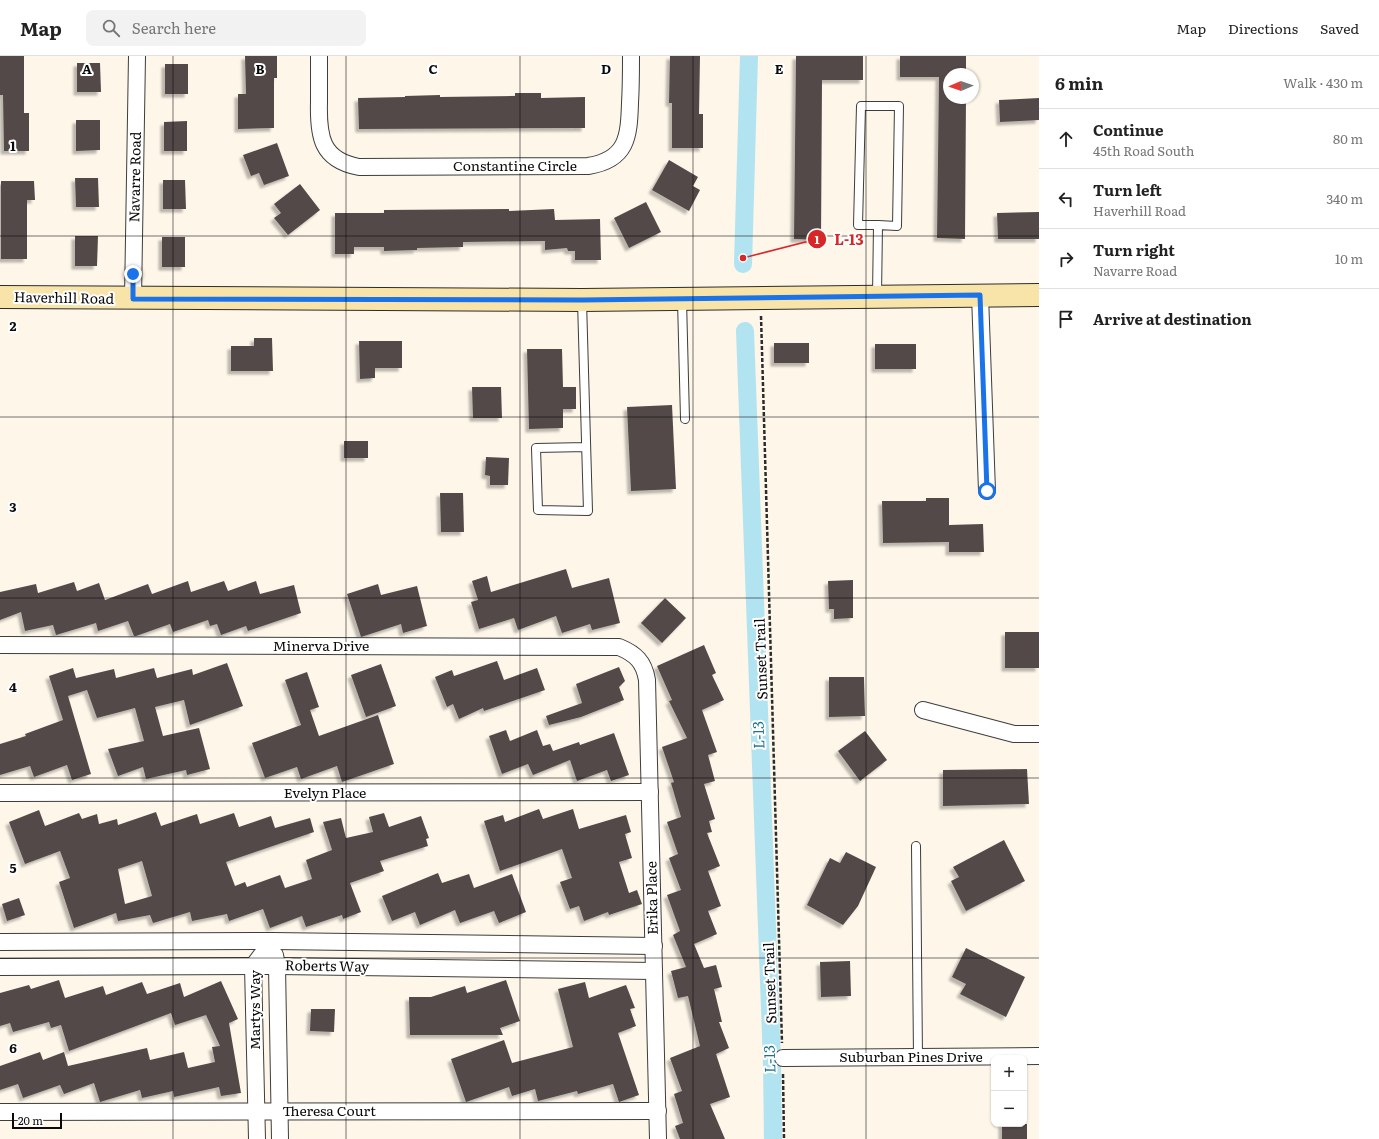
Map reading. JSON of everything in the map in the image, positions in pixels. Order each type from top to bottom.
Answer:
[{"type":"street","name":"Navarre Road","points":[[133,299],[136,56]]},
{"type":"street","name":"Constantine Circle","points":[[319,56],[318,124],[321,139],[326,149],[335,158],[346,164],[359,167],[588,166],[600,164],[612,159],[621,150],[627,138],[630,126],[631,56]]},
{"type":"street","points":[[980,295],[987,491]]},
{"type":"street","name":"Haverhill Road","points":[[0,298],[582,300],[1039,295]]},
{"type":"street","name":"Minerva Drive","points":[[0,645],[619,647],[630,651],[639,659]]},
{"type":"street","name":"Erika Place","points":[[639,659],[645,669],[647,680],[658,1139]]},
{"type":"street","points":[[923,710],[1014,734],[1039,734]]},
{"type":"street","name":"Evelyn Place","points":[[0,794],[650,792]]},
{"type":"street","name":"Roberts Way","points":[[0,942],[272,941],[654,946]]},
{"type":"street","name":"Martys Way","points":[[272,941],[277,966],[280,1139]]},
{"type":"street","name":"Martys Way","points":[[257,1139],[253,966],[272,941]]},
{"type":"street","name":"Roberts Way","points":[[0,967],[277,966],[654,971]]},
{"type":"street","name":"Suburban Pines Drive","points":[[782,1058],[1039,1056]]},
{"type":"street","name":"Theresa Court","points":[[0,1112],[658,1111]]},
{"type":"lane","points":[[861,106],[899,106],[897,226],[878,225],[858,225],[861,106]]},
{"type":"lane","points":[[877,297],[878,225]]},
{"type":"lane","points":[[682,299],[685,419]]},
{"type":"lane","points":[[582,300],[588,511],[538,510],[536,448],[586,447]]},
{"type":"lane","points":[[916,846],[918,1057]]},
{"type":"path","name":"Sunset Trail","points":[[761,298],[784,1139]]},
{"type":"building","points":[[0,56],[24,56],[24,113],[29,113],[29,151],[4,151],[3,95],[0,95]]},
{"type":"building","points":[[245,56],[277,56],[277,78],[274,78],[274,128],[238,129],[238,94],[246,94]]},
{"type":"building","points":[[670,56],[700,56],[699,114],[703,114],[703,148],[672,148],[672,103],[669,103]]},
{"type":"building","points":[[796,56],[863,56],[863,80],[822,80],[821,240],[794,239]]},
{"type":"building","points":[[900,56],[966,56],[966,68],[943,68],[943,104],[966,104],[965,239],[937,238],[939,77],[900,77]]},
{"type":"building","points":[[77,63],[100,63],[101,92],[77,92]]},
{"type":"building","points":[[165,64],[188,64],[188,94],[165,94]]},
{"type":"building","points":[[515,93],[541,93],[541,98],[585,97],[585,128],[359,129],[358,98],[440,95],[440,97],[515,96]]},
{"type":"building","points":[[1039,98],[1039,120],[1000,122],[999,100]]},
{"type":"building","points":[[76,120],[100,120],[100,150],[76,151]]},
{"type":"building","points":[[187,121],[187,151],[164,151],[164,122]]},
{"type":"building","points":[[277,143],[289,176],[264,185],[259,173],[251,176],[243,155]]},
{"type":"building","points":[[669,160],[698,177],[693,186],[700,190],[689,211],[652,190]]},
{"type":"building","points":[[75,178],[98,178],[99,207],[76,207]]},
{"type":"building","points":[[163,180],[185,180],[186,209],[163,209]]},
{"type":"building","points":[[1,181],[34,181],[35,200],[27,200],[27,259],[1,259]]},
{"type":"building","points":[[300,184],[320,210],[288,235],[274,218],[281,213],[274,204]]},
{"type":"building","points":[[646,202],[661,232],[629,248],[614,218]]},
{"type":"building","points":[[509,209],[509,211],[554,209],[555,220],[600,219],[601,260],[575,260],[575,251],[568,251],[567,248],[545,250],[545,241],[463,242],[463,247],[417,248],[417,250],[384,251],[384,247],[354,247],[354,254],[335,254],[335,213],[384,213],[384,210]]},
{"type":"building","points":[[1039,212],[1039,239],[998,239],[997,213]]},
{"type":"building","points":[[75,236],[98,236],[97,266],[75,266]]},
{"type":"building","points":[[162,237],[185,237],[185,267],[162,267]]},
{"type":"building","points":[[254,338],[272,338],[273,371],[231,371],[231,346],[254,346]]},
{"type":"building","points":[[359,341],[402,341],[402,368],[375,368],[375,378],[360,379]]},
{"type":"building","points":[[774,343],[809,343],[809,363],[774,363]]},
{"type":"building","points":[[875,344],[916,344],[916,369],[875,369]]},
{"type":"building","points":[[527,349],[562,349],[563,387],[576,387],[576,409],[563,409],[563,428],[529,429]]},
{"type":"building","points":[[472,387],[501,387],[502,418],[473,418]]},
{"type":"building","points":[[672,405],[676,489],[631,491],[627,407]]},
{"type":"building","points":[[344,441],[368,441],[368,458],[344,458]]},
{"type":"building","points":[[486,457],[509,458],[508,485],[490,485],[490,476],[485,475]]},
{"type":"building","points":[[440,493],[463,493],[464,532],[441,532]]},
{"type":"building","points":[[926,498],[949,498],[949,525],[983,524],[984,552],[949,552],[949,542],[883,543],[882,501],[926,501]]},
{"type":"building","points":[[566,569],[572,588],[609,578],[620,623],[592,630],[590,624],[562,633],[556,616],[518,630],[514,618],[479,629],[471,602],[478,600],[472,581],[487,576],[491,592]]},
{"type":"building","points":[[853,580],[853,618],[834,619],[834,609],[829,609],[828,581]]},
{"type":"building","points":[[188,581],[191,592],[224,581],[228,591],[256,581],[260,594],[294,585],[301,613],[248,631],[246,626],[221,635],[217,624],[210,626],[208,620],[173,632],[170,624],[134,636],[128,621],[98,631],[96,623],[56,635],[53,625],[25,631],[21,612],[0,620],[0,592],[36,584],[38,593],[74,582],[77,591],[99,583],[105,600],[148,584],[152,594]]},
{"type":"building","points":[[378,584],[381,595],[417,586],[427,626],[403,633],[401,624],[361,637],[347,594]]},
{"type":"building","points":[[665,598],[686,618],[662,643],[641,623]]},
{"type":"building","points":[[1005,632],[1039,632],[1039,668],[1005,668]]},
{"type":"building","points":[[704,645],[716,673],[712,675],[724,700],[702,710],[717,752],[708,755],[715,781],[704,784],[715,819],[709,821],[712,832],[707,833],[720,866],[708,871],[721,906],[708,911],[717,934],[694,944],[704,968],[716,965],[722,987],[714,989],[722,1022],[719,1022],[729,1048],[716,1054],[730,1097],[710,1104],[725,1139],[680,1139],[675,1126],[683,1123],[674,1094],[682,1091],[670,1058],[700,1046],[688,996],[678,998],[671,971],[686,967],[673,935],[680,931],[667,895],[681,890],[669,858],[678,854],[667,822],[681,817],[671,783],[674,782],[662,747],[687,738],[669,701],[672,700],[657,666]]},
{"type":"building","points":[[497,661],[504,680],[537,668],[545,690],[484,711],[483,708],[459,719],[453,704],[447,707],[435,677],[452,670],[454,676]]},
{"type":"building","points":[[227,663],[243,706],[190,725],[184,700],[155,707],[163,736],[199,728],[210,769],[187,775],[186,770],[146,779],[143,767],[118,776],[108,749],[144,741],[135,708],[97,718],[87,690],[68,696],[91,774],[72,780],[67,765],[34,777],[30,766],[0,775],[0,744],[26,736],[25,734],[63,720],[49,676],[73,668],[76,678],[114,669],[116,678],[154,668],[157,678],[192,669],[193,675]]},
{"type":"building","points":[[381,664],[396,706],[366,717],[351,675]]},
{"type":"building","points":[[619,667],[625,681],[619,687],[624,700],[581,717],[549,725],[546,716],[582,703],[576,684]]},
{"type":"building","points":[[307,672],[319,707],[310,710],[319,736],[378,715],[394,764],[342,782],[337,766],[301,779],[297,767],[265,778],[252,743],[301,725],[285,680]]},
{"type":"building","points":[[829,677],[864,677],[865,716],[829,717]]},
{"type":"building","points":[[506,730],[510,741],[537,730],[543,746],[550,744],[553,751],[579,742],[580,745],[614,733],[629,775],[611,781],[607,770],[577,781],[570,760],[533,775],[528,764],[502,774],[489,736]]},
{"type":"building","points":[[865,731],[887,760],[860,781],[838,751]]},
{"type":"building","points":[[1027,769],[1029,804],[943,806],[943,770]]},
{"type":"building","points":[[539,809],[543,819],[573,809],[579,829],[626,815],[631,832],[625,834],[632,858],[619,862],[629,893],[637,890],[642,904],[609,915],[608,912],[584,921],[579,906],[570,909],[560,882],[572,878],[562,849],[500,871],[484,821],[503,815],[505,822]]},
{"type":"building","points":[[39,810],[45,826],[79,813],[82,819],[97,814],[99,824],[117,819],[118,825],[156,812],[161,826],[197,814],[200,824],[234,813],[239,827],[271,816],[275,828],[310,818],[314,832],[226,862],[235,886],[245,882],[247,887],[280,875],[285,888],[312,879],[306,860],[332,850],[323,822],[341,818],[346,838],[373,832],[369,817],[384,813],[389,827],[421,816],[429,838],[426,839],[428,846],[380,861],[384,871],[350,883],[361,912],[343,919],[342,915],[306,927],[302,916],[270,928],[263,909],[229,921],[227,914],[192,921],[190,912],[153,923],[150,915],[118,921],[116,913],[74,928],[59,882],[70,878],[60,851],[25,864],[9,822]],"holes":[[[142,861],[152,896],[125,904],[118,869]]]},
{"type":"building","points":[[1004,840],[1025,881],[966,911],[951,881],[959,877],[953,867]]},
{"type":"building","points":[[846,852],[876,867],[858,906],[843,925],[807,905],[830,858],[840,863]]},
{"type":"building","points":[[438,873],[442,883],[469,874],[474,888],[512,874],[526,912],[499,923],[494,911],[460,923],[455,910],[420,925],[415,912],[392,921],[382,896]]},
{"type":"building","points":[[19,898],[25,915],[7,921],[2,904]]},
{"type":"building","points":[[966,948],[1025,977],[1006,1017],[960,994],[966,984],[952,977]]},
{"type":"building","points":[[850,961],[851,996],[821,997],[820,962]]},
{"type":"building","points":[[59,980],[65,998],[103,986],[106,995],[142,982],[147,994],[180,983],[184,997],[221,981],[238,1019],[229,1023],[241,1093],[221,1096],[219,1087],[174,1097],[173,1091],[142,1098],[140,1090],[100,1102],[94,1083],[64,1094],[60,1085],[23,1098],[18,1084],[0,1090],[0,1066],[40,1052],[43,1060],[64,1052],[68,1066],[147,1048],[150,1060],[184,1052],[188,1068],[215,1062],[212,1047],[220,1046],[206,1015],[175,1025],[171,1013],[69,1051],[61,1025],[51,1028],[49,1022],[13,1032],[10,1023],[0,1026],[0,993],[29,985],[31,989]]},
{"type":"building","points":[[506,980],[520,1021],[500,1028],[503,1035],[410,1035],[409,997],[431,997],[465,986],[467,993]]},
{"type":"building","points":[[585,982],[589,998],[626,985],[635,1008],[630,1009],[636,1026],[618,1033],[639,1095],[619,1102],[613,1084],[578,1094],[577,1091],[538,1101],[535,1089],[512,1096],[509,1087],[466,1102],[451,1059],[504,1040],[512,1063],[573,1047],[558,989]]},
{"type":"building","points":[[311,1009],[335,1009],[334,1032],[310,1031]]},
{"type":"building","points":[[1002,1127],[1027,1127],[1027,1139],[1002,1139]]},
{"type":"waterway","name":"L-13","points":[[743,264],[749,56]]},
{"type":"waterway","name":"L-13","points":[[745,331],[772,1063],[773,1139]]},
{"type":"place","name":"L-13","points":[[743,258]]},
{"type":"route","points":[[133,274],[133,299],[582,300],[980,295],[987,491]]}]
